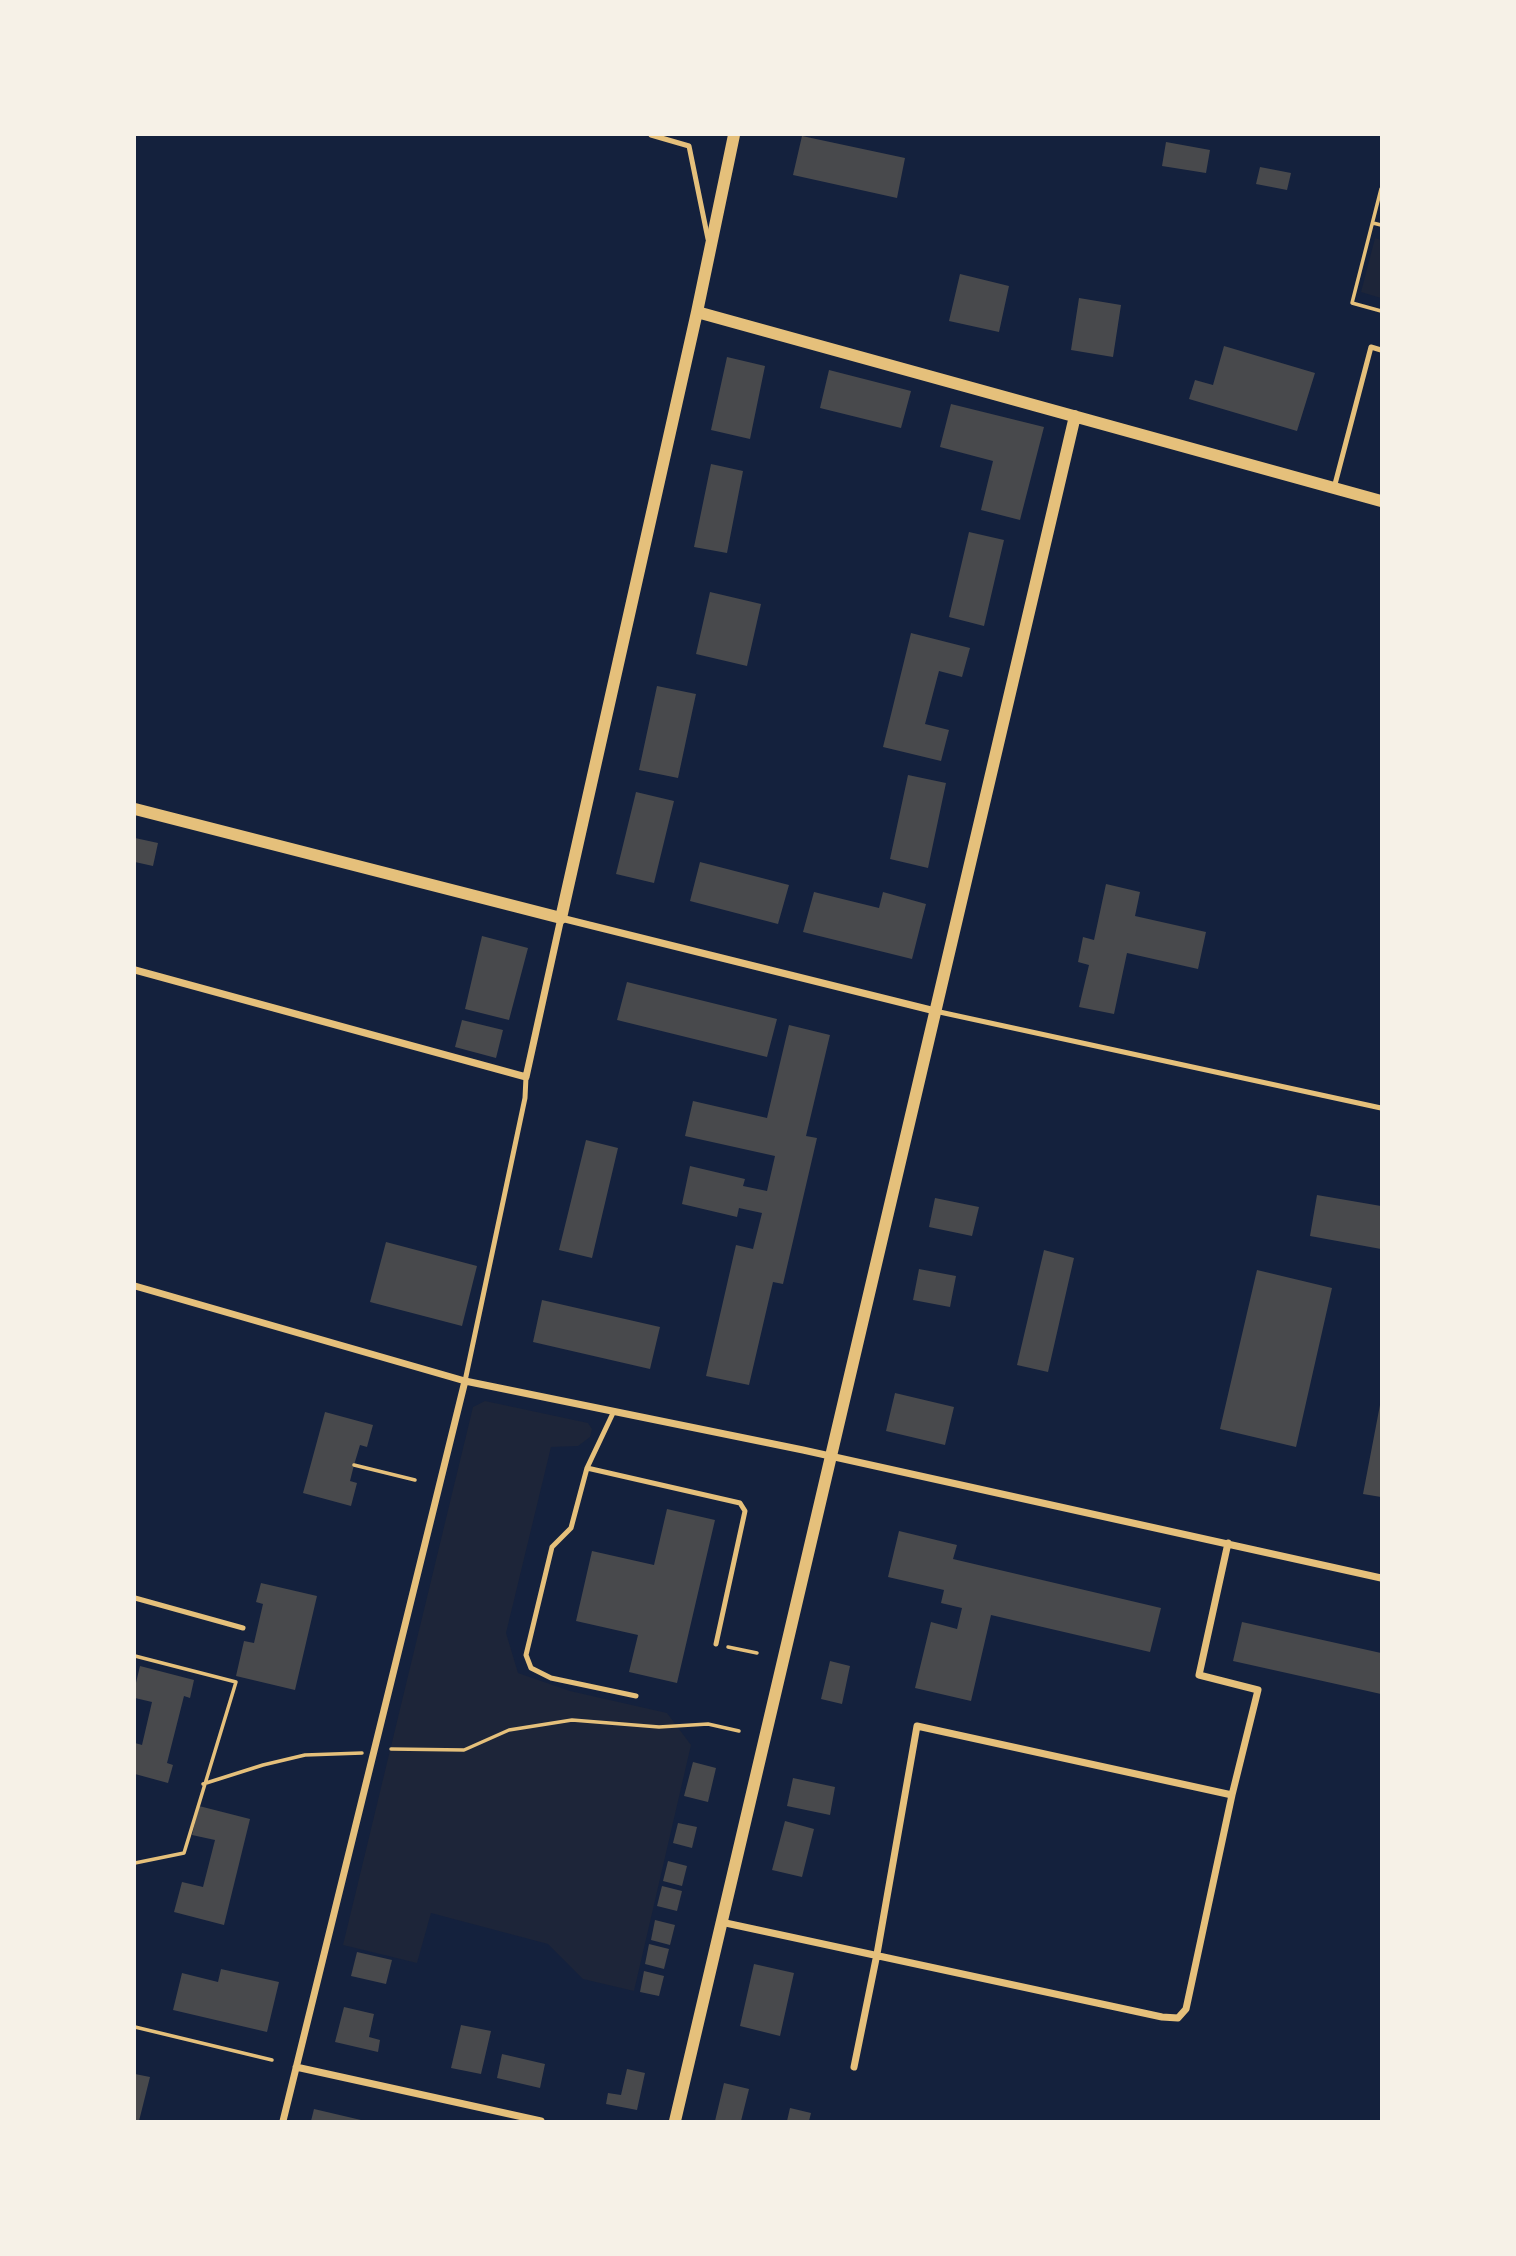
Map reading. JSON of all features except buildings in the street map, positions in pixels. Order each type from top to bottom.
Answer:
[{"type":"street","points":[[135,970],[526,1077],[734,135]]},
{"type":"street","points":[[697,312],[1381,500]]},
{"type":"street","points":[[674,2121],[1074,416]]},
{"type":"street","points":[[135,808],[935,1011]]},
{"type":"street","points":[[135,1286],[465,1381],[830,1456],[1381,1578]]},
{"type":"street","points":[[283,2121],[465,1381]]},
{"type":"street","points":[[721,1922],[1163,2017],[1178,2018],[1186,2009],[1232,1795],[1258,1690],[1199,1675],[1228,1543]]},
{"type":"street","points":[[854,2067],[917,1726],[1232,1795]]},
{"type":"street","points":[[296,2067],[541,2121]]},
{"type":"lane","points":[[651,135],[689,146],[709,245]]},
{"type":"lane","points":[[1334,488],[1371,347],[1381,350]]},
{"type":"lane","points":[[935,1011],[1381,1108]]},
{"type":"lane","points":[[465,1381],[525,1098],[526,1077]]},
{"type":"lane","points":[[614,1411],[587,1468],[571,1528],[552,1547],[526,1655],[531,1668],[551,1678],[636,1696]]},
{"type":"lane","points":[[587,1468],[740,1503],[745,1511],[716,1644]]},
{"type":"lane","points":[[135,1608],[135,1599],[243,1628]]},
{"type":"path","points":[[1381,189],[1352,303],[1381,311]]},
{"type":"path","points":[[1373,222],[1381,225]]},
{"type":"path","points":[[354,1465],[415,1480]]},
{"type":"path","points":[[716,1644],[757,1653]]},
{"type":"path","points":[[135,1656],[236,1682],[184,1853],[135,1863]]},
{"type":"path","points":[[391,1749],[464,1750],[509,1730],[572,1720],[659,1727],[708,1724],[739,1731]]},
{"type":"path","points":[[203,1784],[305,1755],[368,1753]]},
{"type":"path","points":[[135,2026],[272,2060]]},
{"type":"shaded area","points":[[1375,238],[1381,240],[1381,298],[1361,292]]},
{"type":"shaded area","points":[[485,1401],[588,1423],[592,1429],[590,1437],[578,1446],[551,1447],[506,1633],[518,1673],[570,1691],[667,1713],[691,1745],[634,1991],[583,1979],[548,1944],[431,1913],[417,1963],[343,1945],[473,1407]]}]
